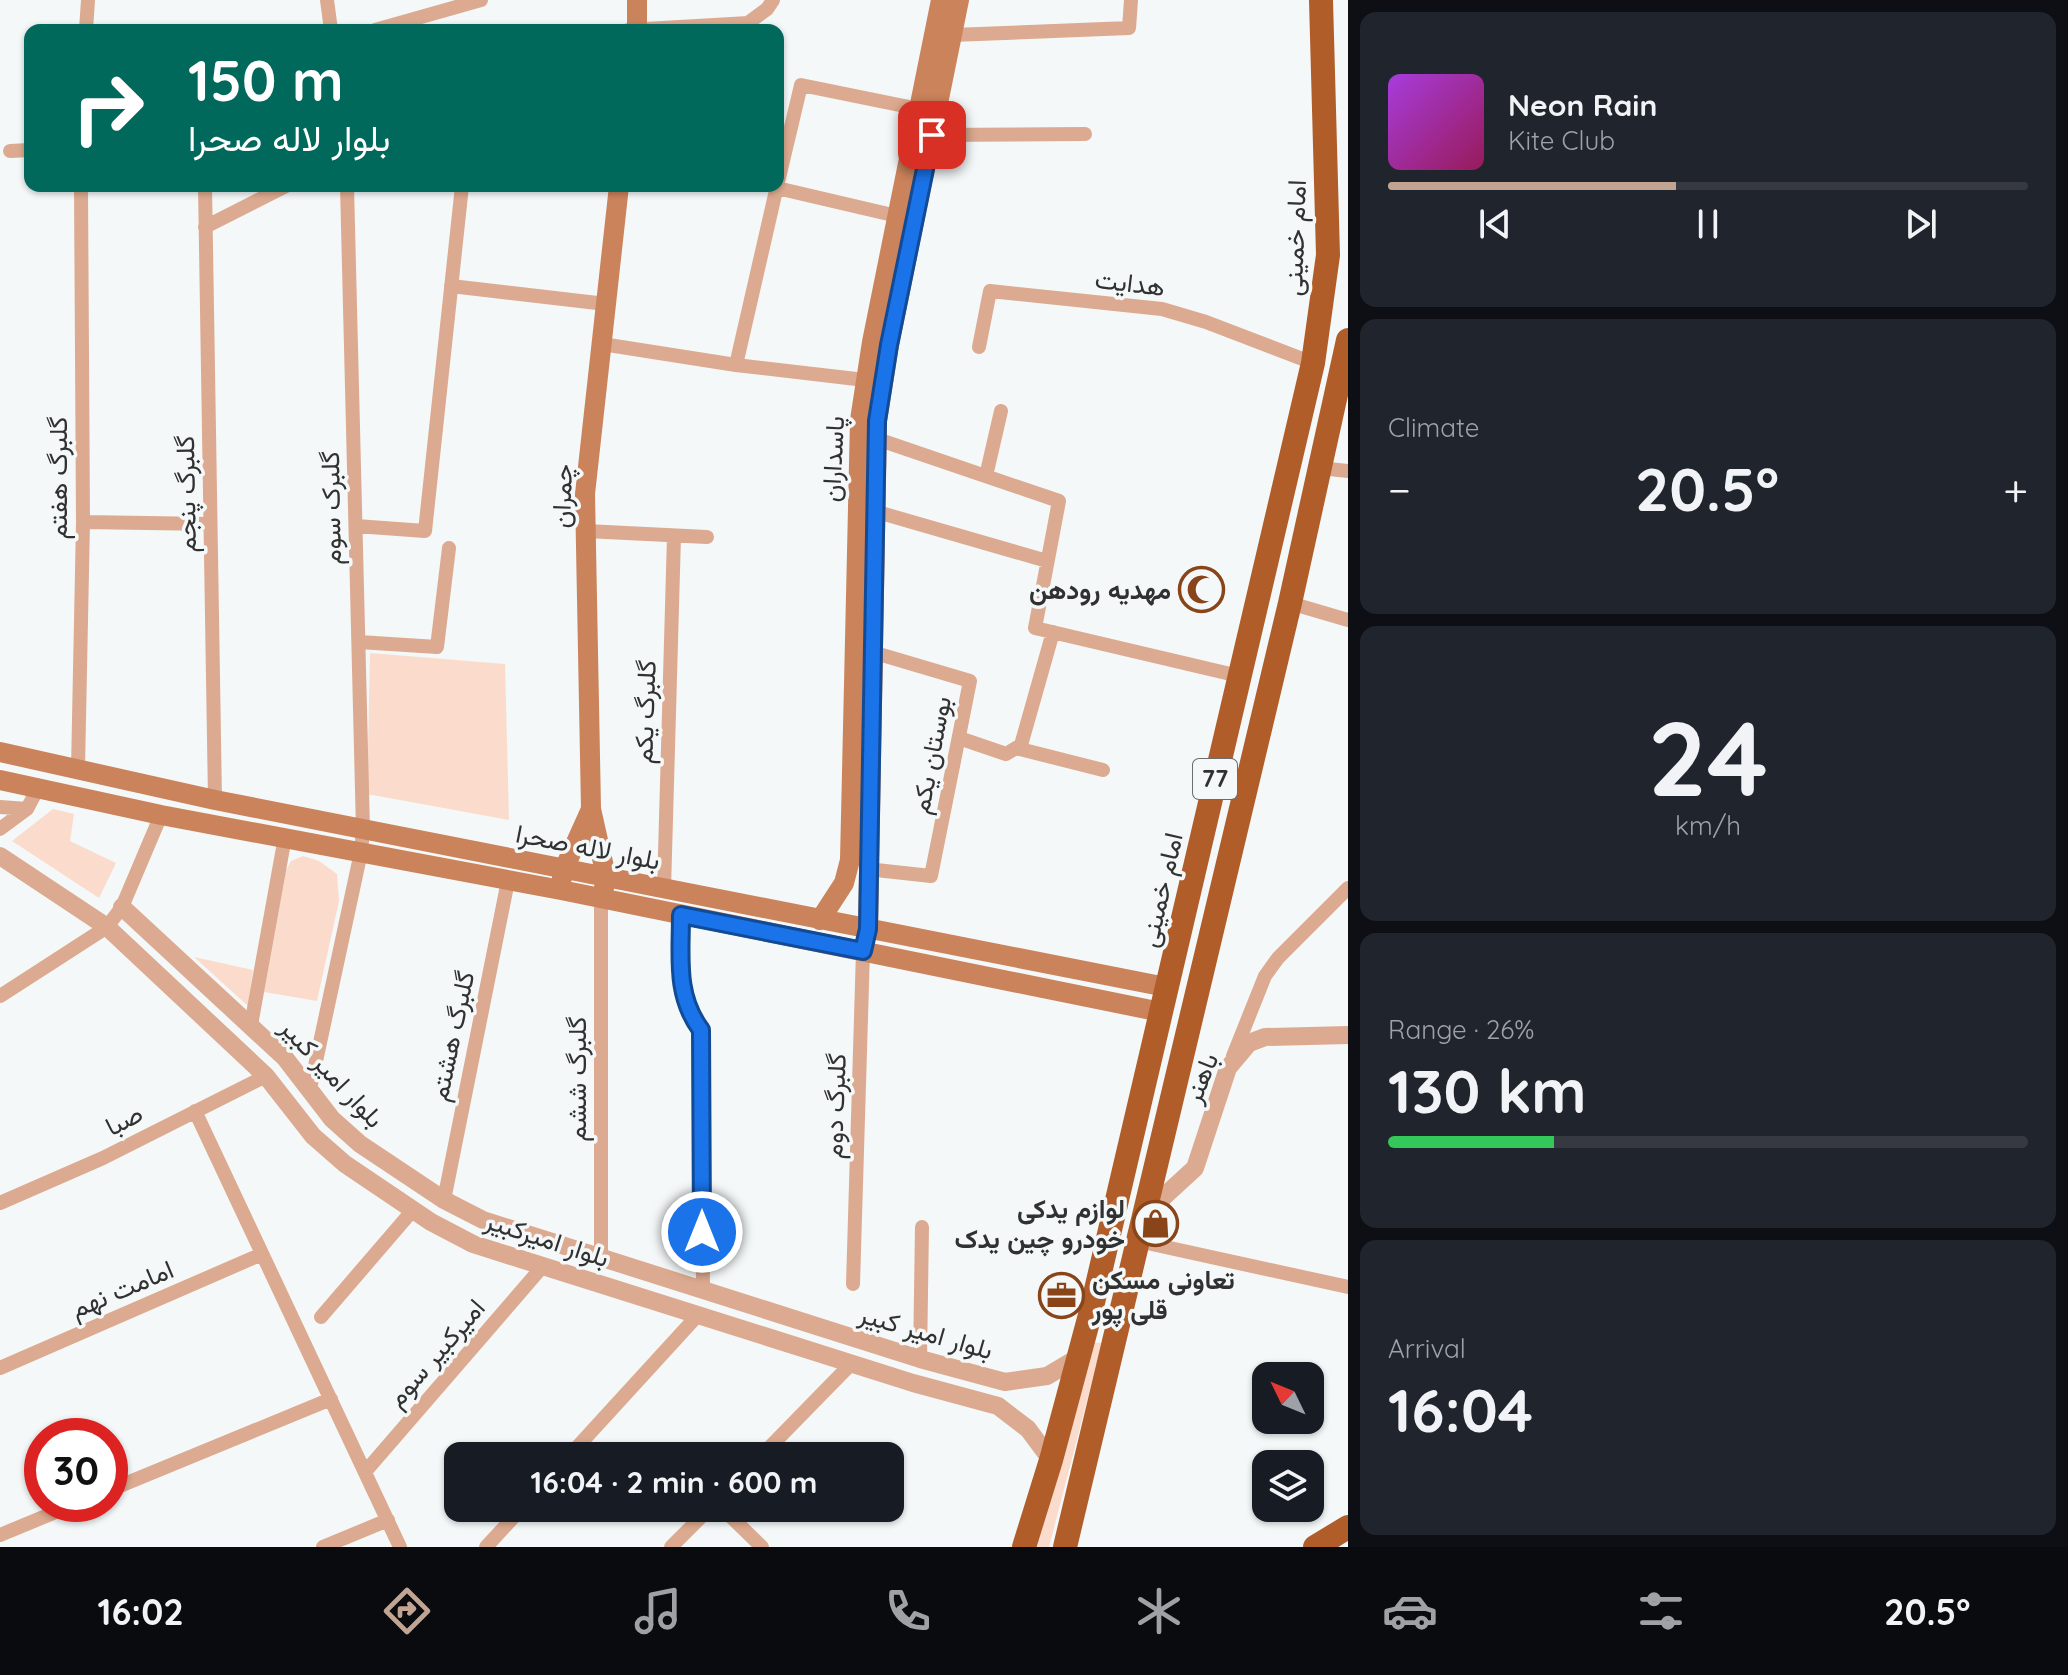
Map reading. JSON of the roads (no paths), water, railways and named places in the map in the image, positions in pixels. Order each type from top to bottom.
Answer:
[{"type":"highway","name":"امام خمینی","points":[[1024,1547],[1091,1311],[1313,363],[1328,255],[1321,0]]},
{"type":"highway","name":"77","points":[[1065,1547],[1290,603],[1348,340]]},
{"type":"highway","points":[[1219,763],[1250,770]]},
{"type":"highway","points":[[1091,1311],[1118,1319]]},
{"type":"highway","points":[[1315,1547],[1348,1527]]},
{"type":"main road","points":[[635,24],[637,0]]},
{"type":"main road","name":"پاسداران","points":[[820,920],[844,883],[850,860],[877,439],[887,358],[932,135],[943,34],[941,0]]},
{"type":"main road","name":"پاسداران","points":[[868,929],[860,420],[865,380],[919,109],[943,34],[959,0]]},
{"type":"main road","name":"چمران","points":[[601,899],[606,876],[591,809],[585,494],[618,192]]},
{"type":"main road","name":"بلوار لاله صحرا","points":[[0,752],[363,830],[1166,987]]},
{"type":"main road","name":"بلوار لاله صحرا","points":[[0,780],[161,815],[561,890],[1161,1012]]},
{"type":"main road","name":"چمران","points":[[561,890],[564,869],[591,809]]},
{"type":"main road","points":[[1119,1002],[1124,980]]},
{"type":"street","points":[[86,24],[88,0]]},
{"type":"street","points":[[327,0],[330,24]]},
{"type":"street","points":[[396,24],[481,0]]},
{"type":"street","points":[[729,24],[748,23],[767,9],[773,0]]},
{"type":"street","points":[[943,34],[1129,28],[1131,0]]},
{"type":"street","points":[[784,156],[801,85],[919,109]]},
{"type":"street","points":[[932,135],[1085,134]]},
{"type":"street","points":[[10,151],[24,150]]},
{"type":"street","points":[[784,187],[897,216]]},
{"type":"street","name":"گلبرگ هفتم","points":[[78,769],[83,522],[81,192]]},
{"type":"street","name":"گلبرگ پنجم","points":[[205,192],[215,800]]},
{"type":"street","points":[[205,227],[274,192]]},
{"type":"street","name":"گلبرک سوم","points":[[310,1089],[361,852],[363,830],[347,192]]},
{"type":"street","points":[[356,526],[425,531],[461,192]]},
{"type":"street","points":[[736,365],[775,192]]},
{"type":"street","points":[[451,286],[606,304]]},
{"type":"street","name":"هدایت","points":[[979,347],[990,291],[1162,309],[1206,322],[1313,363]]},
{"type":"street","points":[[602,344],[736,365],[865,380]]},
{"type":"street","points":[[986,476],[1001,411]]},
{"type":"street","points":[[877,439],[1059,501],[1035,628],[1239,676]]},
{"type":"street","points":[[1320,468],[1348,471]]},
{"type":"street","points":[[874,511],[1047,561]]},
{"type":"street","points":[[83,522],[210,524]]},
{"type":"street","points":[[586,531],[707,537]]},
{"type":"street","name":"گلبرگ یکم","points":[[664,889],[674,536]]},
{"type":"street","points":[[359,642],[437,647],[449,548]]},
{"type":"street","points":[[1290,603],[1348,620]]},
{"type":"street","points":[[959,738],[1006,754],[1021,745],[1053,632]]},
{"type":"street","name":"بوستان یکم","points":[[863,651],[970,681],[931,876],[867,869]]},
{"type":"street","points":[[1016,748],[1103,770]]},
{"type":"street","points":[[0,829],[27,809],[37,790]]},
{"type":"street","points":[[0,807],[27,809]]},
{"type":"street","points":[[0,996],[107,927],[122,907],[161,815]]},
{"type":"street","points":[[251,1025],[285,837]]},
{"type":"street","name":"بلوار امیرکبیر","points":[[0,856],[107,927],[266,1076],[313,1136],[345,1164],[413,1210],[473,1244],[851,1364],[998,1406],[1028,1429],[1051,1460]]},
{"type":"street","name":"گلبرگ هشتم","points":[[444,1200],[508,881]]},
{"type":"street","points":[[1228,1068],[1265,976],[1278,958],[1348,888]]},
{"type":"street","name":"گلبرگ ششم","points":[[601,899],[601,1258]]},
{"type":"street","name":"بلوار امیر کبیر","points":[[122,907],[285,1058],[332,1119],[360,1144],[444,1200],[483,1220],[920,1359],[1005,1382],[1047,1376],[1079,1357]]},
{"type":"street","points":[[681,915],[681,981],[688,1012],[701,1030],[703,1290]]},
{"type":"street","name":"گلبرگ دوم","points":[[853,1284],[863,951],[868,929]]},
{"type":"street","name":"باهنر","points":[[1146,1213],[1195,1168],[1228,1068],[1243,1048],[1256,1038],[1348,1035]]},
{"type":"street","name":"صبا","points":[[0,1203],[103,1158],[266,1076]]},
{"type":"street","points":[[195,1111],[400,1547]]},
{"type":"street","points":[[1156,1171],[1168,1185],[1185,1179]]},
{"type":"street","points":[[321,1317],[413,1210]]},
{"type":"street","points":[[473,1244],[483,1220]]},
{"type":"street","points":[[920,1359],[922,1227]]},
{"type":"street","points":[[1138,1241],[1348,1287]]},
{"type":"street","name":"امامت نهم","points":[[0,1368],[262,1254]]},
{"type":"street","name":"امیرکبیر سوم","points":[[365,1472],[543,1266]]},
{"type":"street","points":[[582,1442],[698,1315]]},
{"type":"street","points":[[775,1442],[851,1364]]},
{"type":"street","points":[[128,1483],[331,1399]]},
{"type":"street","points":[[323,1547],[388,1520]]},
{"type":"street","points":[[0,1535],[31,1522]]},
{"type":"street","points":[[486,1547],[509,1522]]},
{"type":"street","points":[[671,1547],[696,1522]]},
{"type":"street","points":[[736,1522],[762,1547]]},
{"type":"place","name":"مهدیه رودهن","points":[[1202,590]]},
{"type":"place","name":"لوازم یدکی خودرو چین یدک","points":[[1156,1224]]},
{"type":"place","name":"تعاونی مسکن قلی پور","points":[[1061,1295]]}]
